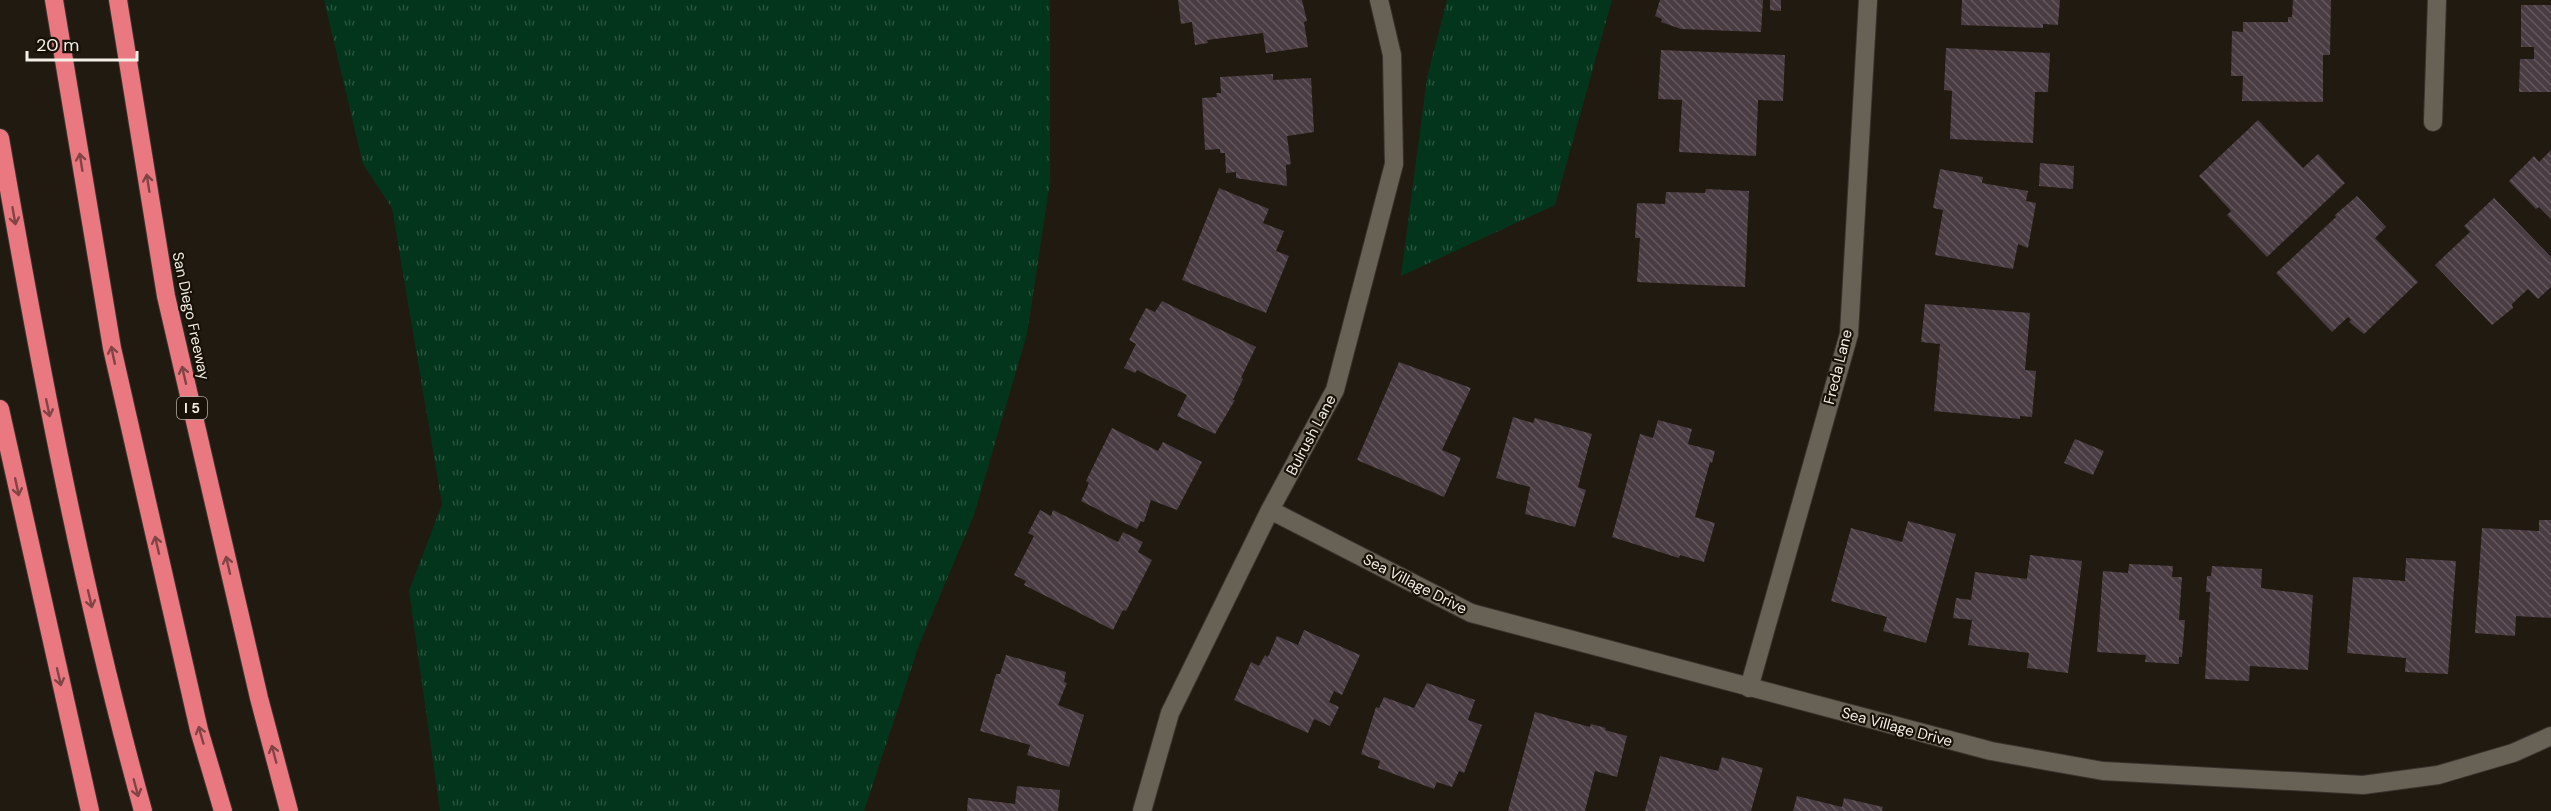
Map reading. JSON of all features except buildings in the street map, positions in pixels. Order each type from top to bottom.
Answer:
[{"type":"highway","points":[[54,0],[112,348],[199,730],[223,811]]},
{"type":"highway","name":"San Diego Freeway","points":[[118,0],[166,296],[259,698],[289,811]]},
{"type":"highway","points":[[0,138],[41,376],[94,612],[143,811]]},
{"type":"highway","points":[[0,409],[90,811]]},
{"type":"street","name":"Bulrush Lane","points":[[1142,811],[1170,713],[1270,510],[1335,390],[1394,164],[1392,56],[1379,0]]},
{"type":"street","name":"Freda Lane","points":[[1749,688],[1849,334],[1868,0]]},
{"type":"street","points":[[2433,122],[2437,0]]},
{"type":"street","name":"Sea Village Drive","points":[[1270,510],[1471,613],[1990,751],[2103,771],[2363,785],[2438,775],[2513,753],[2551,736]]},
{"type":"green space","points":[[324,0],[1050,0],[1050,182],[1027,334],[974,515],[919,645],[864,811],[440,811],[409,591],[442,504],[392,208],[363,164]]},
{"type":"green space","points":[[1447,0],[1612,0],[1555,205],[1401,276],[1427,78]]}]
